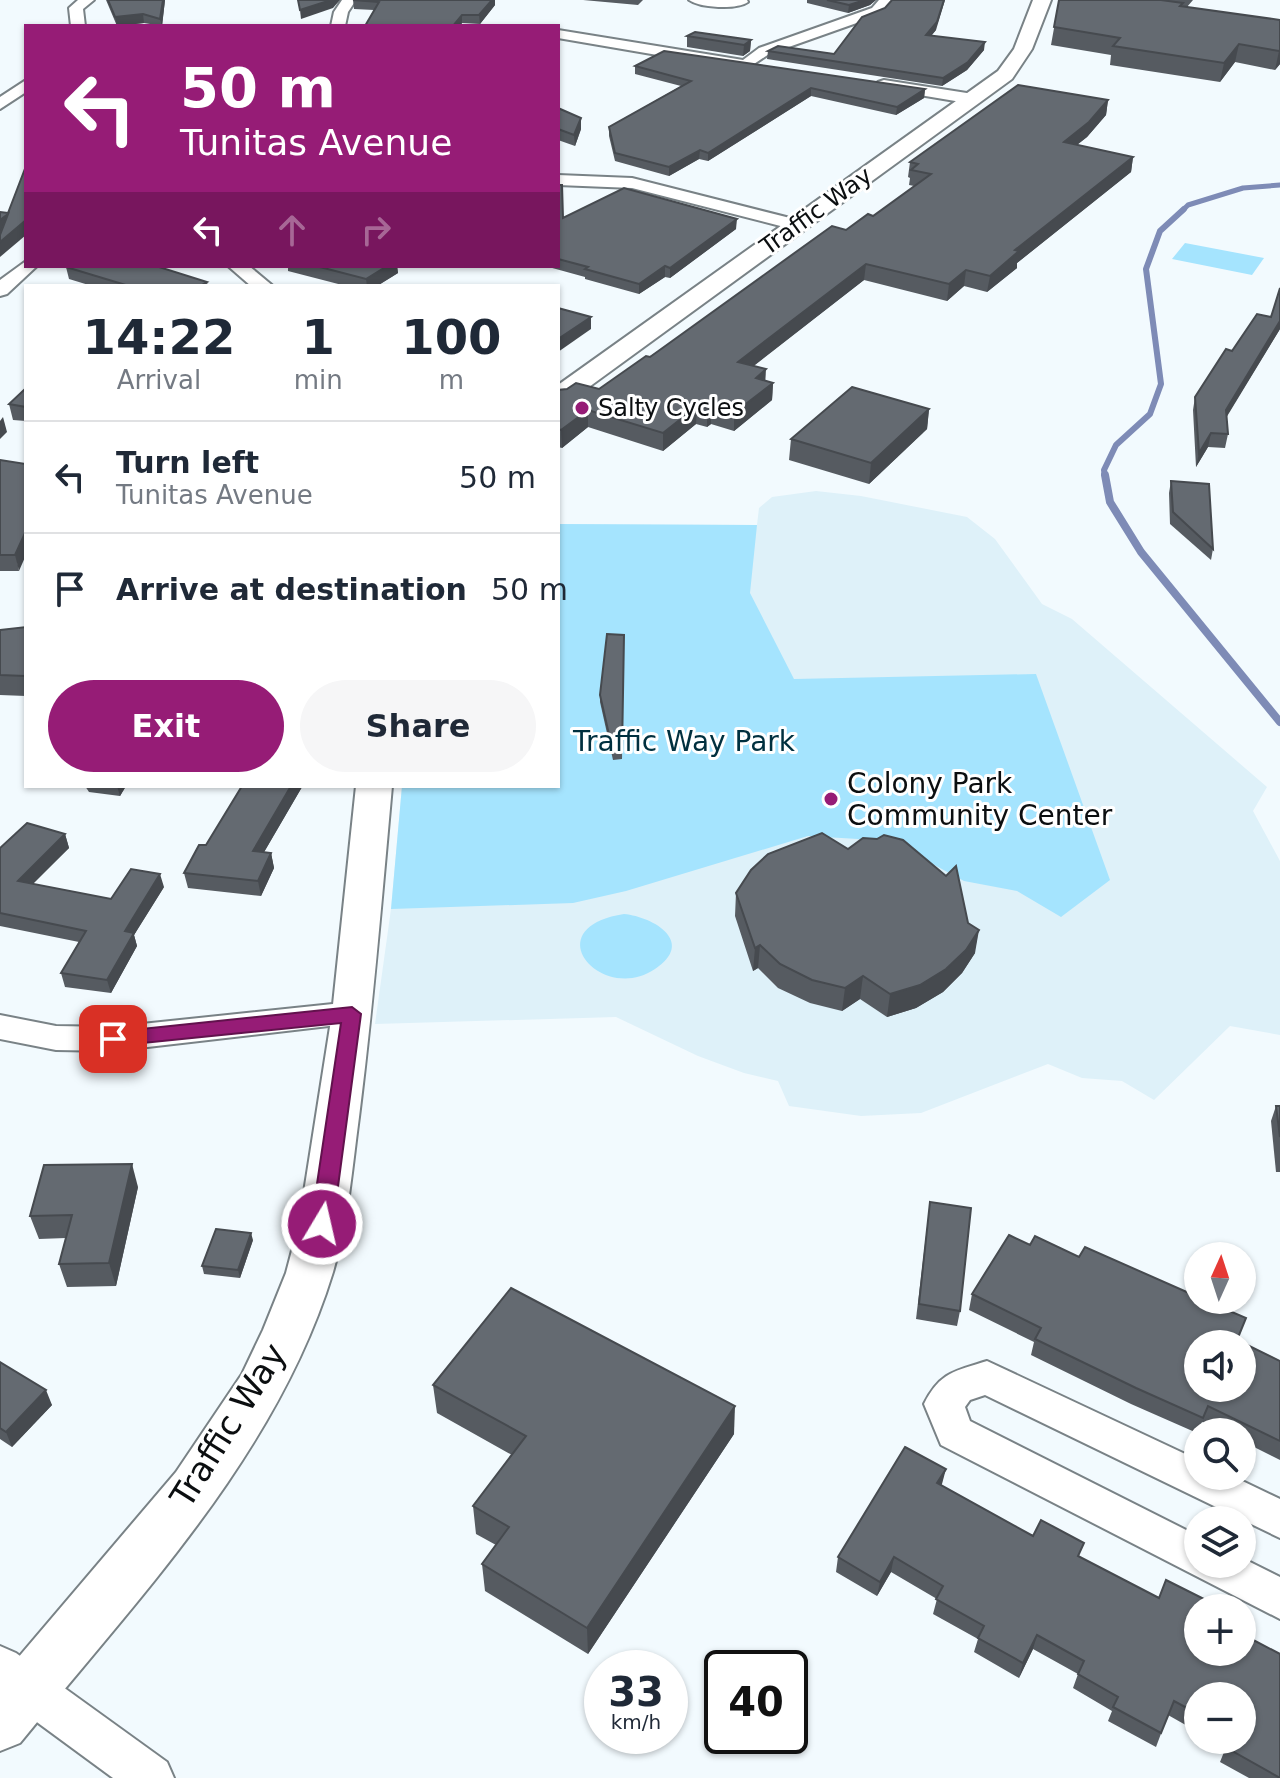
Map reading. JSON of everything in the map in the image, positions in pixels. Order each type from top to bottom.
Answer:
[{"type":"street","points":[[78,24],[76,8],[87,0]]},
{"type":"street","points":[[338,24],[341,12],[349,0]]},
{"type":"street","points":[[696,0],[741,2]]},
{"type":"street","points":[[745,65],[764,51],[877,11],[887,0]]},
{"type":"street","name":"Traffic Way","points":[[560,393],[1005,75],[1017,62],[1042,0]]},
{"type":"street","points":[[560,34],[775,69]]},
{"type":"street","points":[[865,82],[973,99]]},
{"type":"street","points":[[4,99],[24,86]]},
{"type":"street","points":[[4,99],[24,105]]},
{"type":"street","points":[[560,180],[632,183],[796,225]]},
{"type":"street","points":[[0,290],[26,268]]},
{"type":"street","points":[[240,268],[260,284]]},
{"type":"street","name":"Traffic Way","points":[[10,1693],[194,1489],[259,1389],[287,1330],[309,1273],[322,1224],[352,1014],[374,788]]},
{"type":"street","points":[[0,1027],[42,1037],[101,1040],[352,1014]]},
{"type":"street","points":[[1184,1550],[955,1433],[944,1404],[957,1387],[987,1378],[1253,1506]]},
{"type":"street","points":[[1256,1507],[1280,1519]]},
{"type":"street","points":[[1239,1578],[1280,1599]]},
{"type":"street","points":[[10,1693],[151,1778]]},
{"type":"shaded area","name":"Colony Park Community Center","points":[[816,491],[861,496],[967,517],[995,539],[1042,604],[1072,619],[1267,787],[1253,811],[1280,861],[1280,1035],[1230,1026],[1154,1100],[1122,1081],[1082,1078],[1048,1064],[921,1113],[861,1116],[789,1106],[778,1081],[744,1073],[698,1056],[616,1017],[375,1024],[391,909],[402,788],[560,788],[560,524],[757,525],[759,508],[772,497]]},
{"type":"green space","points":[[1185,243],[1264,258],[1252,275],[1172,259]]},
{"type":"green space","name":"Traffic Way Park","points":[[560,524],[757,525],[750,593],[794,679],[1036,674],[1110,880],[1061,917],[1017,891],[964,881],[903,848],[858,839],[808,836],[626,891],[573,903],[391,909],[402,788],[560,788]]},
{"type":"green space","points":[[624,914],[658,926],[671,941],[672,949],[667,959],[655,969],[635,978],[615,978],[598,971],[586,960],[580,947],[583,934],[597,922]]},
{"type":"building","points":[[108,0],[163,0],[160,19],[143,14],[115,17]]},
{"type":"building","points":[[298,0],[331,0],[300,10]]},
{"type":"building","points":[[353,0],[492,0],[479,15],[462,15],[455,24],[366,24],[379,2]]},
{"type":"building","points":[[827,0],[865,0],[849,5]]},
{"type":"building","points":[[892,0],[944,0],[937,22],[926,35],[985,42],[968,62],[943,78],[768,51],[778,46],[834,54],[862,17],[885,8]]},
{"type":"building","points":[[1059,0],[1161,0],[1183,3],[1180,6],[1280,20],[1280,50],[1239,44],[1224,63],[1113,46],[1120,38],[1054,27]]},
{"type":"building","points":[[695,32],[751,40],[744,45],[687,36]]},
{"type":"building","points":[[664,51],[925,89],[897,107],[811,88],[708,153],[700,150],[669,167],[615,153],[609,127],[691,81],[635,66]]},
{"type":"building","points":[[1018,85],[1108,100],[1089,122],[1064,142],[1133,157],[1015,250],[1019,251],[990,276],[966,270],[949,284],[866,264],[738,362],[766,369],[756,378],[773,383],[734,413],[711,406],[707,409],[697,406],[663,433],[588,410],[560,430],[560,390],[576,383],[599,389],[646,356],[650,357],[832,226],[846,230],[868,214],[873,216],[931,174],[911,170],[918,164],[910,162]]},
{"type":"building","points":[[560,109],[581,118],[574,135],[560,130]]},
{"type":"building","points":[[24,171],[24,222],[0,242],[8,214],[0,220],[0,212],[8,213]]},
{"type":"building","points":[[560,185],[563,218],[624,188],[737,219],[670,268],[665,266],[639,284],[585,269],[588,267],[560,260]]},
{"type":"building","points":[[69,268],[162,268],[207,282],[204,284],[122,284]]},
{"type":"building","points":[[324,268],[384,268],[366,279]]},
{"type":"building","points":[[1280,288],[1280,321],[1226,410],[1228,434],[1211,433],[1199,453],[1195,397],[1226,349],[1232,351],[1257,314],[1271,317]]},
{"type":"building","points":[[560,309],[591,317],[560,338]]},
{"type":"building","points":[[852,387],[929,409],[871,463],[791,439]]},
{"type":"building","points":[[24,390],[24,407],[9,404]]},
{"type":"building","points":[[0,460],[24,464],[24,535],[15,555],[0,555]]},
{"type":"building","points":[[1171,481],[1209,484],[1213,549],[1173,512]]},
{"type":"building","points":[[24,627],[24,676],[0,675],[0,630]]},
{"type":"building","points":[[607,634],[624,635],[622,751],[613,752],[600,695]]},
{"type":"building","points":[[241,788],[290,788],[253,851],[271,853],[258,881],[184,873],[199,845],[206,845]]},
{"type":"building","points":[[27,823],[65,834],[18,881],[111,899],[131,869],[160,874],[125,931],[134,933],[107,980],[61,973],[86,931],[0,913],[0,848]]},
{"type":"building","name":"Colony Park Community Center","points":[[822,833],[848,849],[863,838],[877,839],[884,835],[903,840],[946,876],[956,866],[968,923],[979,930],[966,950],[946,969],[920,985],[890,994],[863,976],[845,988],[812,980],[780,964],[760,945],[755,948],[736,893],[751,870],[768,854]]},
{"type":"building","points":[[1276,1106],[1280,1106],[1280,1137]]},
{"type":"building","points":[[132,1164],[109,1263],[59,1264],[72,1215],[30,1216],[44,1165]]},
{"type":"building","points":[[930,1202],[971,1208],[960,1311],[919,1304]]},
{"type":"building","points":[[216,1229],[251,1233],[238,1270],[202,1266]]},
{"type":"building","points":[[1009,1235],[1030,1245],[1035,1236],[1079,1257],[1085,1247],[1184,1291],[1184,1314],[1237,1314],[1246,1318],[1241,1330],[1184,1330],[1184,1402],[1256,1402],[1256,1349],[1280,1361],[1280,1441],[1256,1429],[1256,1418],[1233,1418],[1208,1406],[1203,1418],[1136,1388],[1035,1339],[1041,1328],[972,1294]]},
{"type":"building","points":[[511,1288],[735,1406],[587,1628],[482,1564],[509,1527],[473,1506],[526,1436],[433,1385]]},
{"type":"building","points":[[0,1362],[46,1390],[6,1432],[0,1428]]},
{"type":"building","points":[[905,1447],[946,1469],[937,1483],[1033,1536],[1041,1520],[1084,1543],[1078,1556],[1159,1598],[1166,1580],[1194,1594],[1184,1594],[1184,1666],[1256,1666],[1256,1641],[1280,1654],[1280,1778],[1238,1754],[1256,1754],[1256,1682],[1184,1682],[1184,1706],[1174,1701],[1161,1733],[1113,1707],[1118,1697],[1078,1674],[1084,1661],[1037,1635],[1023,1663],[978,1638],[984,1626],[936,1599],[943,1586],[894,1557],[880,1582],[838,1557]]},
{"type":"waterway","points":[[1184,209],[1188,205],[1243,188],[1280,185]]},
{"type":"waterway","points":[[1105,477],[1104,470],[1116,445],[1150,414],[1161,384],[1146,269],[1160,231],[1184,209]]},
{"type":"waterway","points":[[1105,475],[1110,502],[1141,552],[1280,722]]},
{"type":"place","name":"Salty Cycles","points":[[582,408]]},
{"type":"place","name":"Colony Park Community Center","points":[[831,799]]},
{"type":"route","points":[[113,1039],[352,1014],[322,1224]]}]
